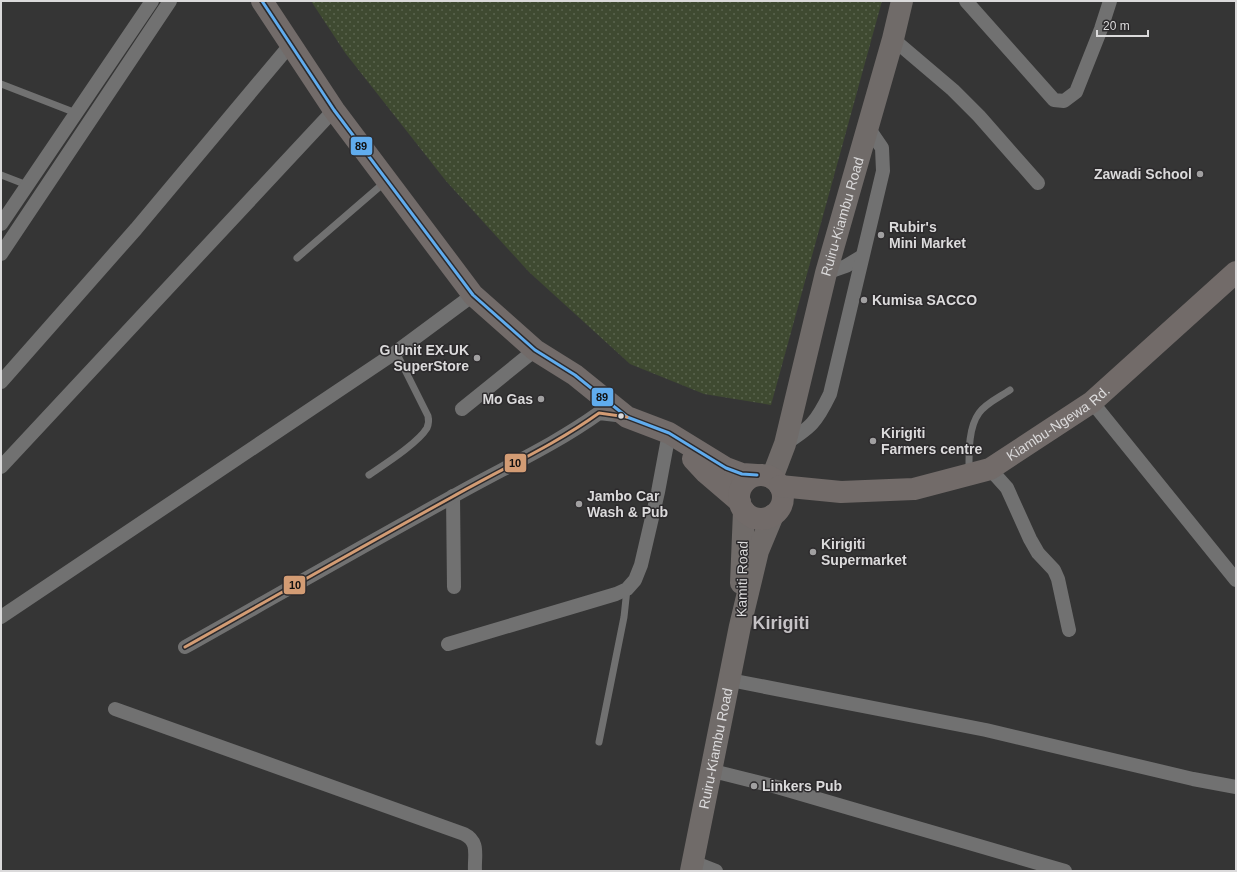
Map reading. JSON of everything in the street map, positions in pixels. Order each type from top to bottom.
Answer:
[{"type":"highway","points":[[262,1],[334,110],[473,295],[535,350],[575,375],[628,417],[674,437],[726,468],[742,474],[772,492]]},
{"type":"highway","name":"Kiambu-Ngewa Rd.","points":[[772,492],[841,492],[914,489],[990,469],[1092,402],[1236,272]]},
{"type":"highway","points":[[674,437],[706,473],[742,507],[748,515],[758,518],[768,518],[772,492]]},
{"type":"highway","points":[[742,507],[740,490],[742,485],[751,477],[772,492]]},
{"type":"main road","name":"Ruiru-Kiambu Road","points":[[772,492],[787,439],[826,273],[893,39],[902,1]]},
{"type":"main road","name":"Kamiti Road","points":[[740,626],[772,492]]},
{"type":"main road","name":"Kamiti Road","points":[[740,626],[742,507]]},
{"type":"main road","name":"Ruiru-Kiambu Road","points":[[692,866],[713,771],[740,626]]},
{"type":"street","points":[[1,224],[152,1]]},
{"type":"street","points":[[1,254],[170,1]]},
{"type":"street","points":[[966,1],[1054,100],[1064,102],[1076,92],[1101,29],[1110,1]]},
{"type":"street","points":[[893,39],[953,90],[979,116],[1038,183]]},
{"type":"street","points":[[1,382],[136,230],[291,44]]},
{"type":"street","points":[[1,467],[334,110]]},
{"type":"street","points":[[787,439],[808,429],[820,416],[830,394],[861,257],[884,171],[882,148],[867,126]]},
{"type":"street","points":[[826,273],[846,266],[861,257]]},
{"type":"street","points":[[1,618],[396,352],[473,295]]},
{"type":"street","points":[[462,409],[535,350]]},
{"type":"street","points":[[1092,402],[1236,580]]},
{"type":"street","points":[[185,647],[453,496],[525,459],[579,428],[599,413],[628,417]]},
{"type":"street","points":[[448,644],[616,594],[627,589],[635,580],[641,565],[658,492],[674,437]]},
{"type":"street","points":[[990,469],[1007,488],[1038,553],[1054,570],[1058,579],[1069,630]]},
{"type":"street","points":[[453,496],[454,587]]},
{"type":"street","points":[[730,680],[986,730],[1193,779],[1236,787]]},
{"type":"street","points":[[115,709],[468,836],[475,843],[475,871]]},
{"type":"street","points":[[713,771],[777,787],[1065,871]]},
{"type":"street","points":[[692,866],[716,871]]},
{"type":"lane","points":[[1,84],[76,113]]},
{"type":"lane","points":[[1,175],[27,185]]},
{"type":"lane","points":[[297,258],[387,181]]},
{"type":"lane","points":[[369,475],[417,439],[427,428],[429,422],[428,416],[396,352]]},
{"type":"lane","points":[[969,474],[969,449],[978,414],[1010,390]]},
{"type":"lane","points":[[599,742],[624,617],[627,589]]},
{"type":"green space","points":[[311,1],[882,1],[771,405],[704,394],[630,364],[529,272],[446,181],[346,54]]},
{"type":"transit line","name":"89","points":[[262,1],[334,110],[473,295],[535,350],[575,375],[627,417],[669,433],[726,468],[742,474],[757,475]]},
{"type":"transit line","name":"10","points":[[185,647],[419,515],[545,447],[599,413],[627,417]]},
{"type":"place","name":"Zawadi School","points":[[1200,174]]},
{"type":"place","name":"Rubir's Mini Market","points":[[881,235]]},
{"type":"place","name":"Kumisa SACCO","points":[[864,300]]},
{"type":"place","name":"G Unit EX-UK SuperStore","points":[[477,358]]},
{"type":"place","name":"Mo Gas","points":[[541,399]]},
{"type":"place","name":"Kirigiti Farmers centre","points":[[873,441]]},
{"type":"place","name":"Jambo Car Wash & Pub","points":[[579,504]]},
{"type":"place","name":"Kirigiti Supermarket","points":[[813,552]]},
{"type":"place","name":"Linkers Pub","points":[[754,786]]},
{"type":"district","name":"Kirigiti","points":[[781,623]]}]
